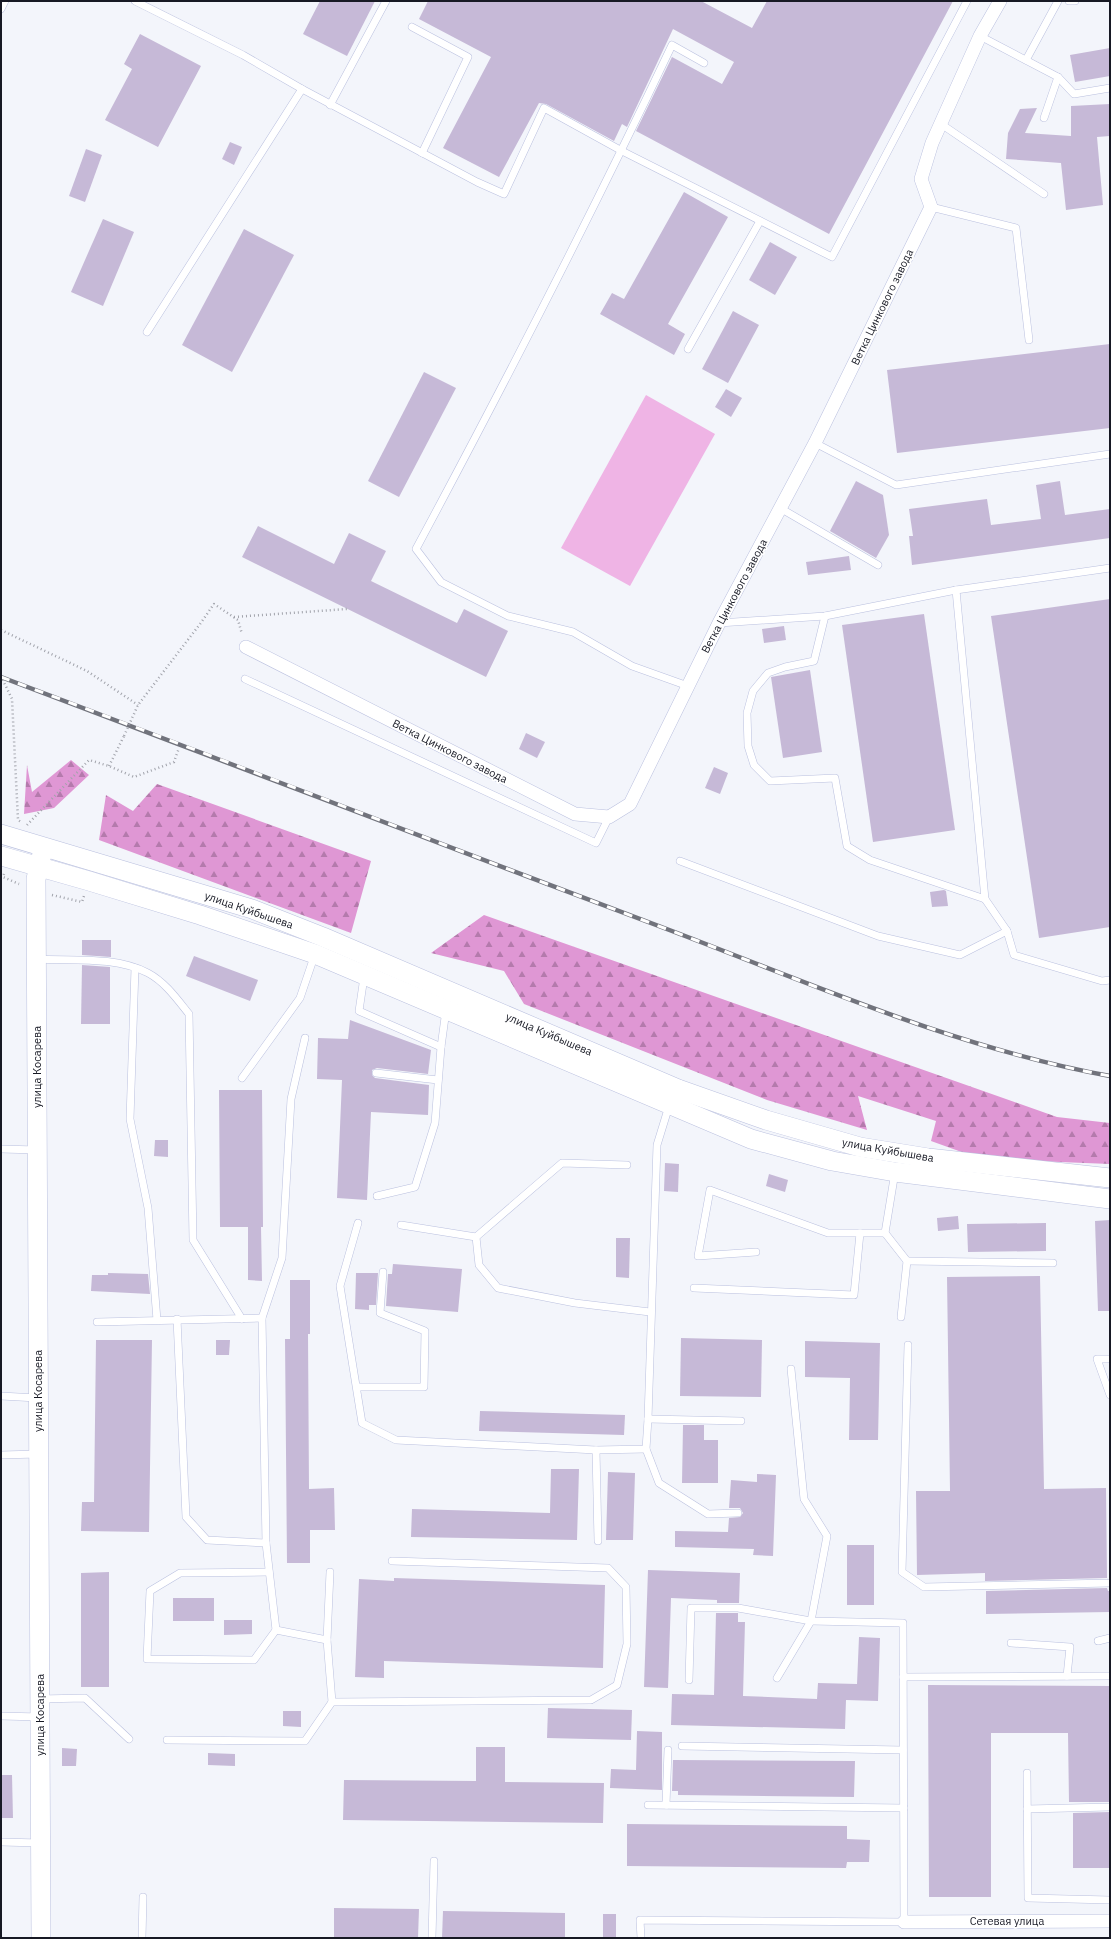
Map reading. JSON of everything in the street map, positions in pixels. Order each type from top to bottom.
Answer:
[{"type":"main road","name":"улица Куйбышева","points":[[1,834],[259,912],[323,937],[673,1097],[751,1140],[832,1161],[895,1172],[1110,1199]]},
{"type":"main road","name":"улица Косарева","points":[[41,1938],[36,879],[44,846]]},
{"type":"main road","name":"улица Куйбышева","points":[[1,856],[200,915],[315,954],[446,1009],[673,1097],[766,1120],[860,1147],[928,1158],[1110,1178]]},
{"type":"street","points":[[931,207],[921,179],[932,143],[980,36],[1000,1]]},
{"type":"street","name":"Ветка Цинкового завода","points":[[246,647],[575,814],[609,817],[630,804],[719,623],[815,443],[931,207]]},
{"type":"street","name":"Сетевая улица","points":[[904,1922],[1110,1921]]},
{"type":"lane","points":[[1,9],[5,1]]},
{"type":"lane","points":[[136,1],[243,55],[330,105],[477,182],[504,194],[544,108],[622,151],[832,257],[966,1]]},
{"type":"lane","points":[[330,105],[386,1]]},
{"type":"lane","points":[[1026,60],[1058,1]]},
{"type":"lane","points":[[1069,1],[1075,1]]},
{"type":"lane","points":[[412,27],[468,57],[422,152]]},
{"type":"lane","points":[[980,36],[1058,77],[1074,94],[1110,88]]},
{"type":"lane","points":[[688,686],[632,666],[573,632],[508,616],[441,582],[416,549],[484,423],[622,151],[672,45],[704,63]]},
{"type":"lane","points":[[1044,118],[1058,77]]},
{"type":"lane","points":[[147,332],[302,89]]},
{"type":"lane","points":[[940,124],[1044,194]]},
{"type":"lane","points":[[931,207],[1016,228],[1029,340]]},
{"type":"lane","points":[[688,349],[760,221]]},
{"type":"lane","points":[[815,443],[896,485],[1110,454]]},
{"type":"lane","points":[[780,508],[878,565]]},
{"type":"lane","points":[[719,623],[825,616],[956,590],[1110,568]]},
{"type":"lane","points":[[956,590],[985,899],[1007,931],[1014,955],[1102,982],[1110,980]]},
{"type":"lane","points":[[825,616],[814,661],[785,667],[768,673],[754,691],[747,713],[748,746],[754,765],[770,781],[835,778],[847,846],[870,860],[985,899]]},
{"type":"lane","points":[[245,679],[596,843],[609,817]]},
{"type":"lane","points":[[680,861],[878,936],[960,955],[1007,931]]},
{"type":"lane","points":[[242,1078],[300,998],[315,954]]},
{"type":"lane","points":[[37,959],[123,963],[149,974],[171,991],[189,1014],[193,1240],[242,1319]]},
{"type":"lane","points":[[135,968],[130,1119],[148,1208],[157,1320]]},
{"type":"lane","points":[[364,974],[359,1011],[441,1047]]},
{"type":"lane","points":[[377,1196],[415,1187],[435,1123],[441,1047],[446,1009]]},
{"type":"lane","points":[[269,1572],[180,1573],[150,1591],[148,1659],[254,1660],[276,1630],[266,1543],[262,1318],[282,1258],[291,1099],[305,1038]]},
{"type":"lane","points":[[376,1073],[438,1080]]},
{"type":"lane","points":[[673,1097],[657,1145],[646,1450],[659,1483],[708,1514],[738,1513]]},
{"type":"lane","points":[[1,1150],[37,1150]]},
{"type":"lane","points":[[401,1225],[476,1237],[562,1163],[627,1165]]},
{"type":"lane","points":[[895,1172],[885,1233],[907,1262],[901,1317]]},
{"type":"lane","points":[[756,1252],[698,1256],[710,1190],[828,1233],[885,1233]]},
{"type":"lane","points":[[358,1223],[340,1286],[362,1423],[396,1440],[596,1450],[646,1450]]},
{"type":"lane","points":[[694,1288],[854,1295],[860,1233]]},
{"type":"lane","points":[[476,1237],[479,1265],[498,1288],[575,1303],[650,1312]]},
{"type":"lane","points":[[907,1262],[1053,1263]]},
{"type":"lane","points":[[357,1387],[424,1387],[425,1331],[380,1313],[383,1272]]},
{"type":"lane","points":[[97,1322],[262,1318]]},
{"type":"lane","points":[[177,1319],[186,1517],[207,1540],[266,1543]]},
{"type":"lane","points":[[908,1345],[902,1572],[924,1588],[1110,1584]]},
{"type":"lane","points":[[1110,1359],[1097,1359],[1110,1395]]},
{"type":"lane","points":[[777,1678],[811,1621],[827,1536],[804,1499],[790,1369]]},
{"type":"lane","points":[[1,1396],[38,1398]]},
{"type":"lane","points":[[648,1419],[741,1421]]},
{"type":"lane","points":[[596,1450],[598,1540]]},
{"type":"lane","points":[[1,1455],[38,1454]]},
{"type":"lane","points":[[332,1702],[591,1700],[617,1686],[627,1644],[626,1587],[608,1568],[392,1561]]},
{"type":"lane","points":[[167,1740],[305,1741],[332,1702],[327,1640],[330,1572]]},
{"type":"lane","points":[[641,1938],[640,1920],[904,1922],[903,1622],[811,1621],[738,1608],[691,1608],[689,1680]]},
{"type":"lane","points":[[276,1630],[327,1640]]},
{"type":"lane","points":[[1098,1641],[1110,1638]]},
{"type":"lane","points":[[1011,1643],[1070,1647],[1067,1676]]},
{"type":"lane","points":[[903,1677],[1110,1676]]},
{"type":"lane","points":[[1,1716],[85,1698],[129,1739]]},
{"type":"lane","points":[[682,1746],[904,1750]]},
{"type":"lane","points":[[666,1805],[668,1750]]},
{"type":"lane","points":[[1027,1773],[1028,1898],[1110,1900]]},
{"type":"lane","points":[[648,1805],[904,1808]]},
{"type":"lane","points":[[1027,1809],[1110,1807]]},
{"type":"lane","points":[[1,1842],[40,1843]]},
{"type":"lane","points":[[432,1938],[434,1862]]},
{"type":"lane","points":[[142,1896],[142,1938]]},
{"type":"path","points":[[109,766],[138,705],[214,604],[238,620]]},
{"type":"path","points":[[234,617],[347,609]]},
{"type":"path","points":[[1,630],[87,672],[138,705]]},
{"type":"path","points":[[1,676],[12,699],[18,820],[27,825],[90,760],[109,766],[134,777],[174,762],[179,748]]},
{"type":"green space","points":[[71,760],[89,775],[54,808],[24,814],[27,765],[32,792]]},
{"type":"green space","points":[[157,784],[371,861],[351,933],[99,840],[106,795],[133,811]]},
{"type":"green space","points":[[484,915],[1057,1117],[1110,1123],[1110,1164],[981,1159],[931,1141],[936,1121],[858,1096],[867,1130],[767,1100],[524,1004],[504,971],[431,953]]},
{"type":"shaded area","points":[[646,395],[715,434],[630,586],[561,548]]},
{"type":"building","points":[[320,1],[375,1],[347,56],[303,34]]},
{"type":"building","points":[[428,1],[701,1],[752,28],[767,1],[953,1],[829,234],[636,131],[672,57],[722,84],[734,62],[673,29],[627,127],[622,124],[614,141],[546,104],[539,103],[499,177],[443,148],[491,57],[419,19]]},
{"type":"building","points":[[140,34],[201,66],[158,147],[105,120],[132,69],[124,64]]},
{"type":"building","points":[[1110,48],[1110,76],[1075,82],[1070,55]]},
{"type":"building","points":[[1110,104],[1110,136],[1097,137],[1103,205],[1066,210],[1061,163],[1006,159],[1008,133],[1020,109],[1037,108],[1025,133],[1071,136],[1071,106]]},
{"type":"building","points":[[230,142],[242,147],[234,165],[222,159]]},
{"type":"building","points":[[86,149],[102,155],[85,202],[69,196]]},
{"type":"building","points":[[684,192],[728,217],[668,324],[685,334],[674,355],[600,314],[612,293],[624,299]]},
{"type":"building","points":[[103,219],[134,232],[103,306],[71,292]]},
{"type":"building","points":[[244,229],[294,255],[232,372],[182,345]]},
{"type":"building","points":[[770,242],[797,257],[775,295],[749,280]]},
{"type":"building","points":[[733,311],[759,325],[728,383],[702,369]]},
{"type":"building","points":[[1110,344],[1110,428],[897,453],[887,370]]},
{"type":"building","points":[[424,372],[456,388],[399,497],[368,481]]},
{"type":"building","points":[[726,389],[742,398],[731,417],[715,407]]},
{"type":"building","points":[[856,481],[883,495],[889,535],[876,558],[830,531]]},
{"type":"building","points":[[1060,481],[1065,515],[1110,509],[1110,538],[912,565],[909,536],[913,536],[909,509],[987,499],[991,525],[1041,519],[1036,485]]},
{"type":"building","points":[[258,526],[334,564],[349,533],[386,551],[371,581],[457,623],[464,609],[508,631],[486,677],[242,557]]},
{"type":"building","points":[[849,556],[851,570],[808,575],[806,562]]},
{"type":"building","points":[[1110,599],[1110,927],[1039,938],[991,616]]},
{"type":"building","points":[[924,614],[955,830],[873,842],[842,625]]},
{"type":"building","points":[[784,626],[786,640],[764,643],[762,629]]},
{"type":"building","points":[[810,670],[822,752],[783,758],[771,677]]},
{"type":"building","points":[[526,733],[545,742],[537,758],[519,749]]},
{"type":"building","points":[[714,767],[728,773],[720,794],[705,788]]},
{"type":"building","points":[[946,891],[948,906],[932,907],[930,892]]},
{"type":"building","points":[[82,940],[111,940],[111,957],[82,955]]},
{"type":"building","points":[[194,956],[258,980],[250,1001],[186,976]]},
{"type":"building","points":[[82,965],[110,967],[110,1024],[81,1024]]},
{"type":"building","points":[[350,1020],[431,1050],[428,1074],[377,1068],[372,1070],[372,1075],[375,1078],[429,1085],[428,1115],[371,1112],[367,1200],[337,1198],[342,1080],[317,1079],[318,1038],[348,1039]]},
{"type":"building","points":[[219,1090],[262,1090],[262,1281],[248,1280],[248,1227],[220,1227]]},
{"type":"building","points":[[155,1140],[168,1140],[168,1157],[154,1156]]},
{"type":"building","points":[[665,1163],[679,1164],[678,1192],[664,1191]]},
{"type":"building","points":[[769,1174],[788,1180],[785,1192],[766,1186]]},
{"type":"building","points":[[958,1216],[959,1229],[938,1231],[937,1218]]},
{"type":"building","points":[[1110,1220],[1110,1311],[1098,1311],[1095,1221]]},
{"type":"building","points":[[1046,1223],[1046,1251],[968,1252],[967,1224]]},
{"type":"building","points":[[616,1238],[630,1238],[629,1278],[616,1277]]},
{"type":"building","points":[[393,1264],[462,1269],[458,1312],[386,1306],[388,1274],[392,1274]]},
{"type":"building","points":[[108,1273],[148,1274],[150,1294],[91,1291],[92,1275],[108,1275]]},
{"type":"building","points":[[356,1273],[378,1273],[376,1305],[369,1305],[369,1310],[355,1309]]},
{"type":"building","points":[[1040,1276],[1044,1489],[1106,1488],[1107,1578],[985,1581],[985,1573],[917,1575],[916,1491],[950,1491],[947,1277]]},
{"type":"building","points":[[290,1280],[310,1280],[310,1334],[308,1334],[309,1489],[334,1488],[335,1530],[310,1530],[310,1563],[287,1563],[285,1339],[290,1339]]},
{"type":"building","points":[[681,1338],[762,1340],[761,1397],[680,1396]]},
{"type":"building","points":[[96,1340],[152,1340],[149,1532],[81,1531],[82,1502],[94,1502]]},
{"type":"building","points":[[216,1340],[230,1340],[229,1355],[216,1355]]},
{"type":"building","points":[[805,1341],[880,1343],[878,1440],[849,1440],[850,1378],[805,1377]]},
{"type":"building","points":[[480,1411],[625,1415],[624,1435],[479,1431]]},
{"type":"building","points":[[683,1425],[704,1425],[704,1440],[718,1440],[718,1483],[682,1483]]},
{"type":"building","points":[[551,1469],[579,1469],[577,1540],[411,1537],[412,1509],[550,1513]]},
{"type":"building","points":[[608,1472],[635,1473],[633,1540],[606,1540]]},
{"type":"building","points":[[757,1474],[776,1475],[773,1556],[753,1555],[754,1549],[675,1547],[675,1531],[728,1532],[729,1518],[740,1517],[743,1513],[740,1508],[729,1508],[731,1480],[757,1482]]},
{"type":"building","points":[[847,1545],[874,1545],[874,1605],[847,1605]]},
{"type":"building","points":[[648,1570],[740,1573],[739,1603],[717,1603],[717,1600],[671,1598],[668,1688],[644,1687]]},
{"type":"building","points":[[109,1572],[109,1687],[81,1687],[81,1573]]},
{"type":"building","points":[[394,1578],[605,1585],[603,1668],[384,1661],[384,1678],[355,1677],[359,1579],[394,1581]]},
{"type":"building","points":[[1107,1588],[1108,1591],[1110,1591],[1110,1612],[986,1614],[986,1591]]},
{"type":"building","points":[[173,1598],[214,1598],[214,1621],[173,1621]]},
{"type":"building","points":[[716,1613],[738,1613],[738,1622],[745,1622],[743,1696],[817,1699],[818,1683],[857,1684],[859,1637],[880,1638],[878,1701],[846,1700],[845,1729],[671,1725],[672,1694],[714,1695]]},
{"type":"building","points":[[224,1620],[252,1620],[252,1634],[224,1635]]},
{"type":"building","points":[[928,1685],[1110,1686],[1110,1802],[1069,1802],[1068,1733],[991,1733],[991,1897],[929,1897]]},
{"type":"building","points":[[548,1708],[632,1710],[631,1740],[547,1738]]},
{"type":"building","points":[[283,1711],[301,1711],[301,1727],[283,1726]]},
{"type":"building","points":[[637,1731],[662,1732],[662,1790],[610,1788],[611,1769],[636,1770]]},
{"type":"building","points":[[476,1747],[505,1747],[505,1782],[604,1783],[603,1823],[343,1820],[344,1780],[476,1781]]},
{"type":"building","points":[[62,1748],[77,1749],[76,1766],[62,1766]]},
{"type":"building","points":[[208,1753],[235,1754],[235,1766],[208,1765]]},
{"type":"building","points":[[673,1760],[855,1761],[854,1797],[678,1795],[678,1791],[672,1791]]},
{"type":"building","points":[[1,1775],[12,1775],[13,1818],[1,1818]]},
{"type":"building","points":[[1110,1812],[1110,1868],[1073,1868],[1073,1813]]},
{"type":"building","points":[[627,1824],[847,1826],[847,1839],[870,1840],[869,1862],[847,1862],[846,1868],[627,1866]]},
{"type":"building","points":[[334,1908],[419,1909],[418,1938],[334,1938]]},
{"type":"building","points":[[443,1911],[565,1913],[565,1938],[442,1938]]},
{"type":"building","points":[[603,1914],[616,1914],[616,1938],[603,1938]]},
{"type":"railway","points":[[1,677],[888,1014],[998,1050],[1110,1076]]}]
